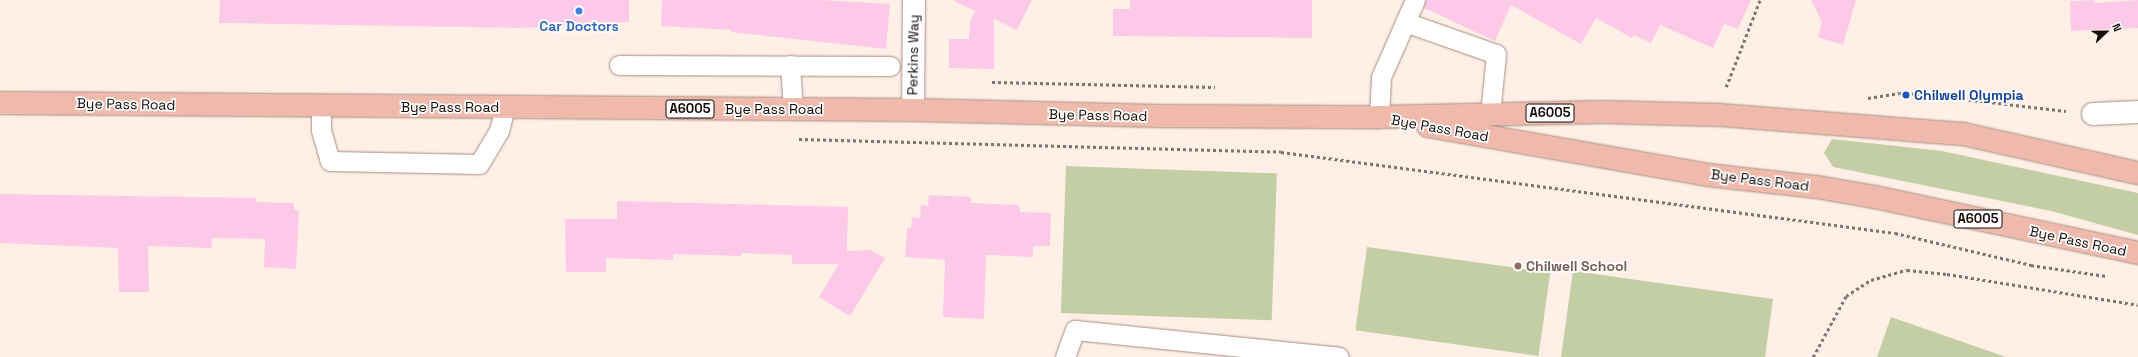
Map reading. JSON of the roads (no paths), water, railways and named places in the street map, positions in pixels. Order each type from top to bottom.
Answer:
[{"type":"main road","name":"Bye Pass Road","points":[[0,103],[913,110],[1160,116],[1380,117],[1603,112],[1720,115],[1963,134],[2138,173]]},
{"type":"main road","name":"Bye Pass Road","points":[[1380,117],[1708,175],[1817,187],[1868,196],[2138,254]]},
{"type":"street","name":"Perkins Way","points":[[913,110],[914,0]]},
{"type":"street","points":[[2093,114],[2138,112]]},
{"type":"lane","points":[[1380,117],[1381,77],[1415,0]]},
{"type":"lane","points":[[1406,22],[1496,54],[1490,115]]},
{"type":"lane","points":[[619,65],[890,66]]},
{"type":"lane","points":[[790,65],[793,110]]},
{"type":"lane","points":[[321,106],[321,130],[330,162],[479,164],[499,131],[505,107]]},
{"type":"lane","points":[[1065,357],[1075,330],[1339,357]]},
{"type":"place","name":"Car Doctors","points":[[579,11]]},
{"type":"place","name":"Chilwell Olympia","points":[[1906,95]]},
{"type":"place","name":"Chilwell School","points":[[1518,266]]}]
